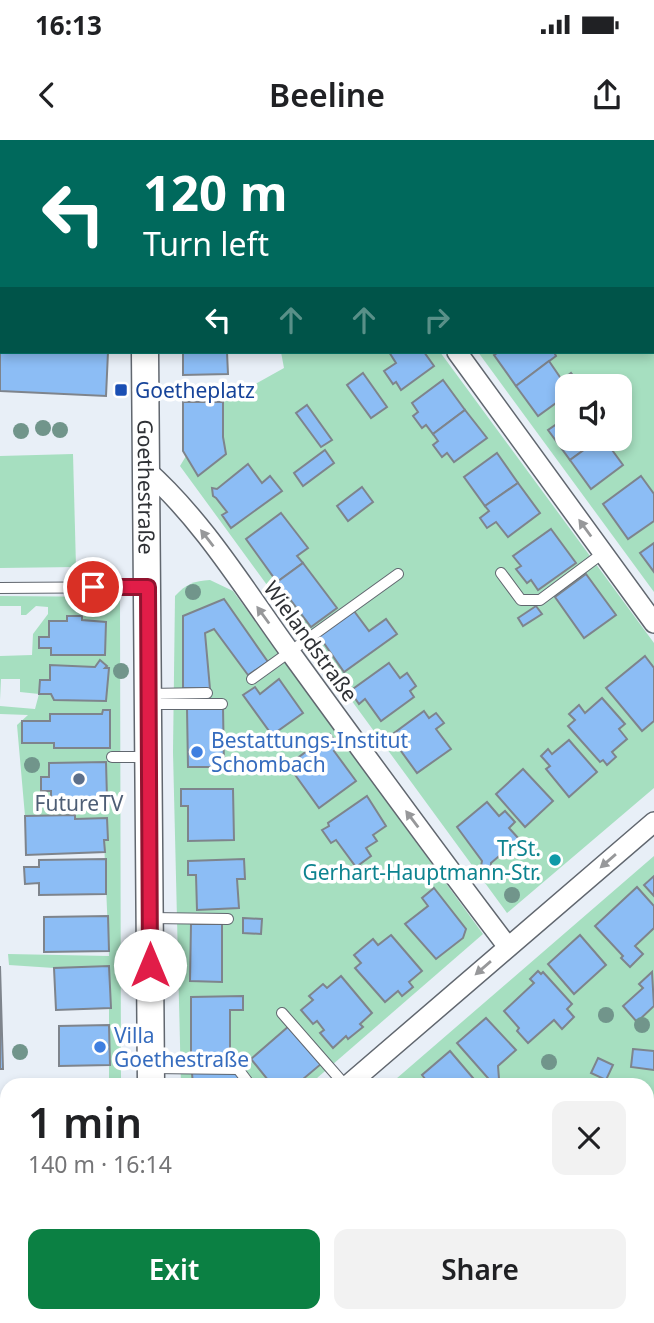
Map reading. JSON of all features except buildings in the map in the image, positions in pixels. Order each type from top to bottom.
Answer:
[{"type":"street","name":"Goethestraße","points":[[145,354],[151,1076]]},
{"type":"street","points":[[458,354],[654,623]]},
{"type":"street","name":"Wielandstraße","points":[[145,469],[176,498],[217,550],[508,947]]},
{"type":"street","points":[[354,1078],[654,822]]},
{"type":"lane","points":[[501,573],[521,600],[540,600],[603,553]]},
{"type":"lane","points":[[253,679],[397,574]]},
{"type":"lane","points":[[0,588],[148,587]]},
{"type":"lane","points":[[148,699],[207,693]]},
{"type":"lane","points":[[148,699],[222,704]]},
{"type":"lane","points":[[112,757],[149,757]]},
{"type":"lane","points":[[150,918],[228,919]]},
{"type":"lane","points":[[282,1013],[340,1078]]},
{"type":"lane","points":[[151,1076],[238,1069],[245,1078]]},
{"type":"green space","points":[[281,354],[441,354],[654,643],[654,788],[507,913],[180,466],[186,456],[198,476],[226,454],[223,402],[284,368]]},
{"type":"green space","points":[[479,354],[654,354],[654,592]]},
{"type":"green space","points":[[73,454],[76,567],[0,568],[0,456]]},
{"type":"green space","points":[[210,580],[233,591],[483,934],[317,1078],[181,1078],[173,752],[175,596],[199,581]]},
{"type":"green space","points":[[0,596],[120,597],[121,1078],[109,1078],[109,966],[54,968],[9,965],[8,954],[109,956],[104,840],[108,839],[107,819],[75,819],[74,815],[25,816],[17,725],[28,715],[0,714],[0,706],[35,709],[39,694],[20,692],[20,679],[1,679],[0,700],[0,656],[32,655],[33,634],[48,614],[48,607],[36,606],[26,615],[21,615],[21,606],[0,606]]},
{"type":"green space","points":[[654,856],[654,1078],[397,1078]]},
{"type":"place","name":"Goetheplatz","points":[[121,390]]},
{"type":"place","name":"Bestattungs-Institut Schombach","points":[[197,752]]},
{"type":"place","name":"FutureTV","points":[[79,779]]},
{"type":"place","name":"TrSt. Gerhart-Hauptmann-Str.","points":[[555,860]]},
{"type":"place","name":"Villa Goethestraße","points":[[100,1047]]},
{"type":"route","points":[[93,587],[148,587],[150,965]]}]
